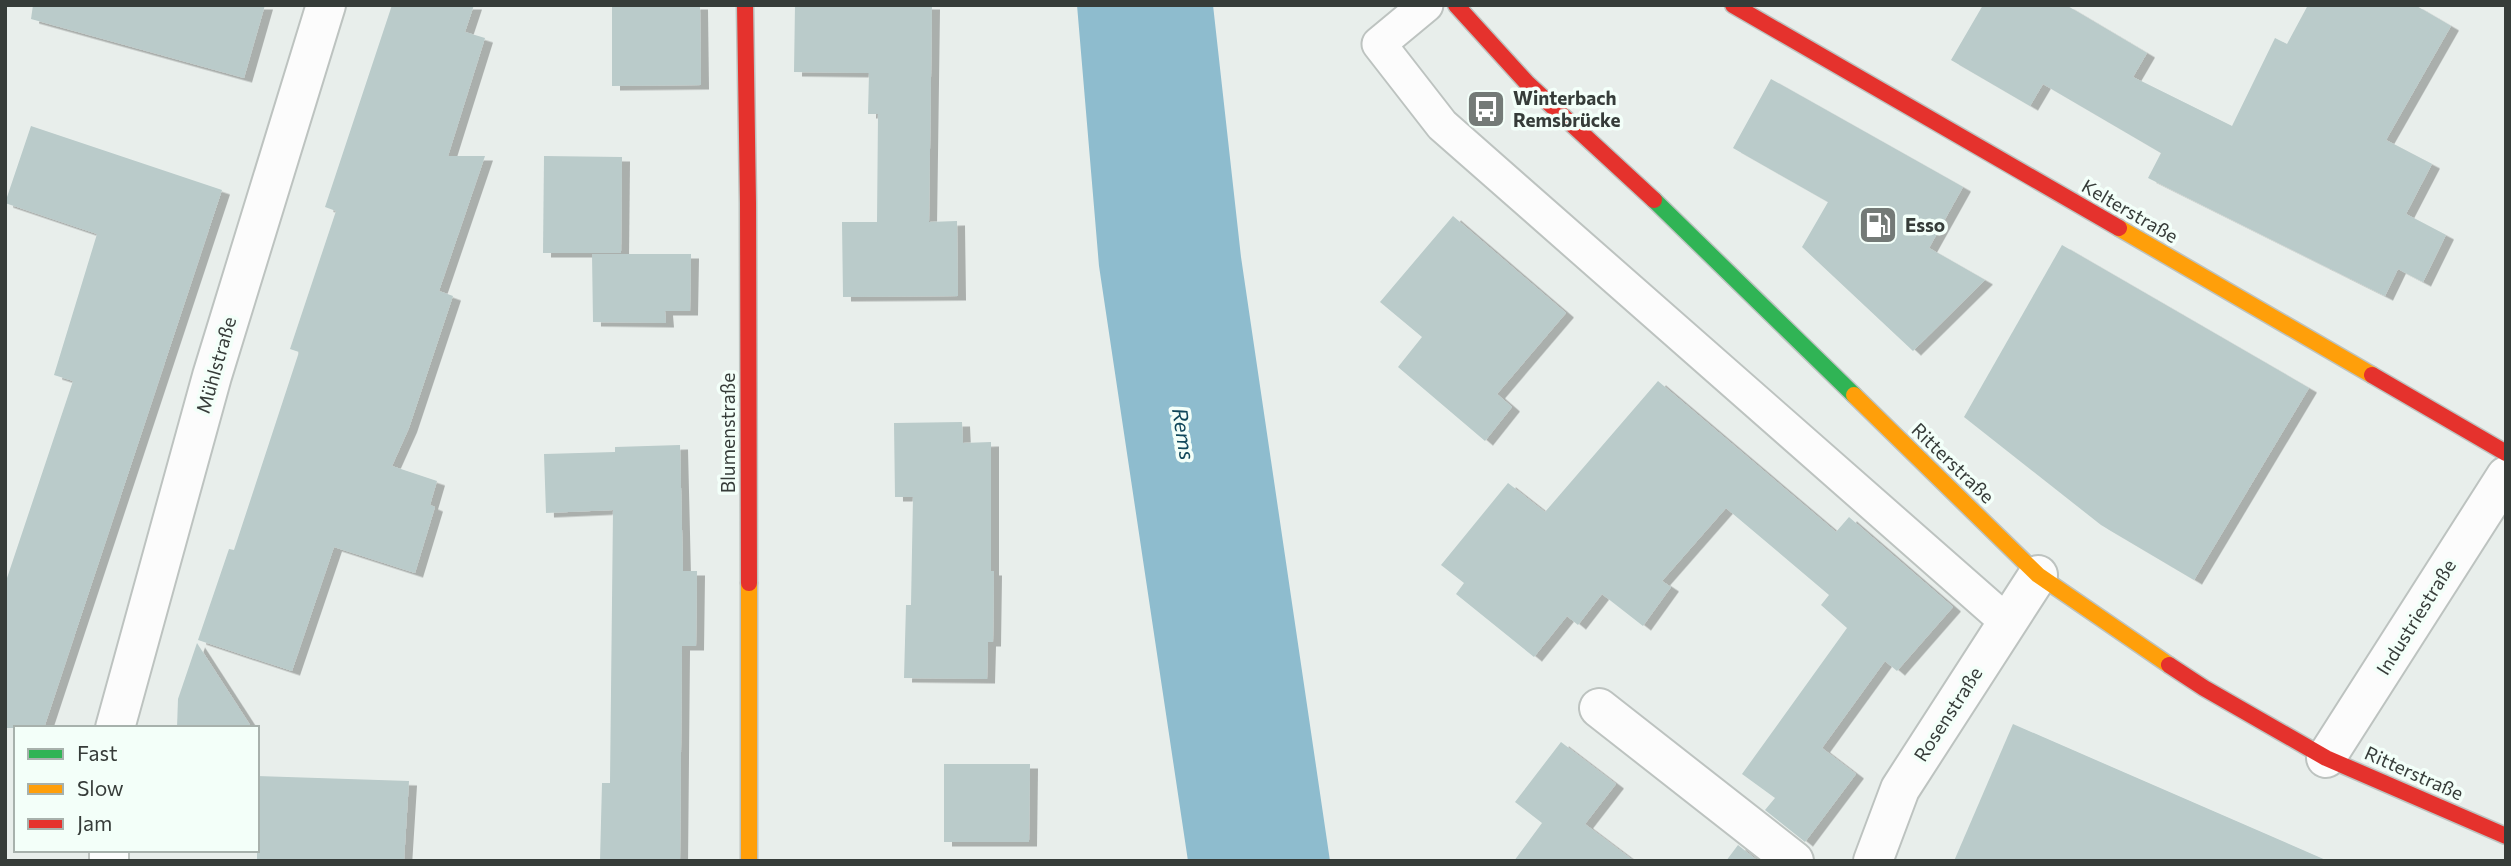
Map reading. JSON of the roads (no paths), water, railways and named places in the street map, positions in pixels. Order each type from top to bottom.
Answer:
[{"type":"street","name":"Mühlstraße","points":[[116,726],[212,376],[326,5]]},
{"type":"street","name":"Blumenstraße","points":[[745,5],[749,861]]},
{"type":"street","name":"Ritterstraße","points":[[1456,5],[1527,83],[1673,218],[2038,575],[2204,688],[2326,758],[2506,836]]},
{"type":"street","name":"Kelterstraße","points":[[1733,5],[2506,453]]},
{"type":"street","name":"Industriestraße","points":[[2326,758],[2506,476]]},
{"type":"street","name":"Rosenstraße","points":[[1873,861],[1900,789],[2038,575]]},
{"type":"street","points":[[1599,708],[1794,861]]},
{"type":"lane","points":[[1426,5],[1379,44],[1442,125],[2007,622]]},
{"type":"water","name":"Rems","points":[[1077,5],[1213,5],[1241,257],[1330,861],[1188,861],[1099,266]]},
{"type":"place","name":"Winterbach Remsbrücke","points":[[1486,109]]},
{"type":"place","name":"Esso","points":[[1878,225]]}]
